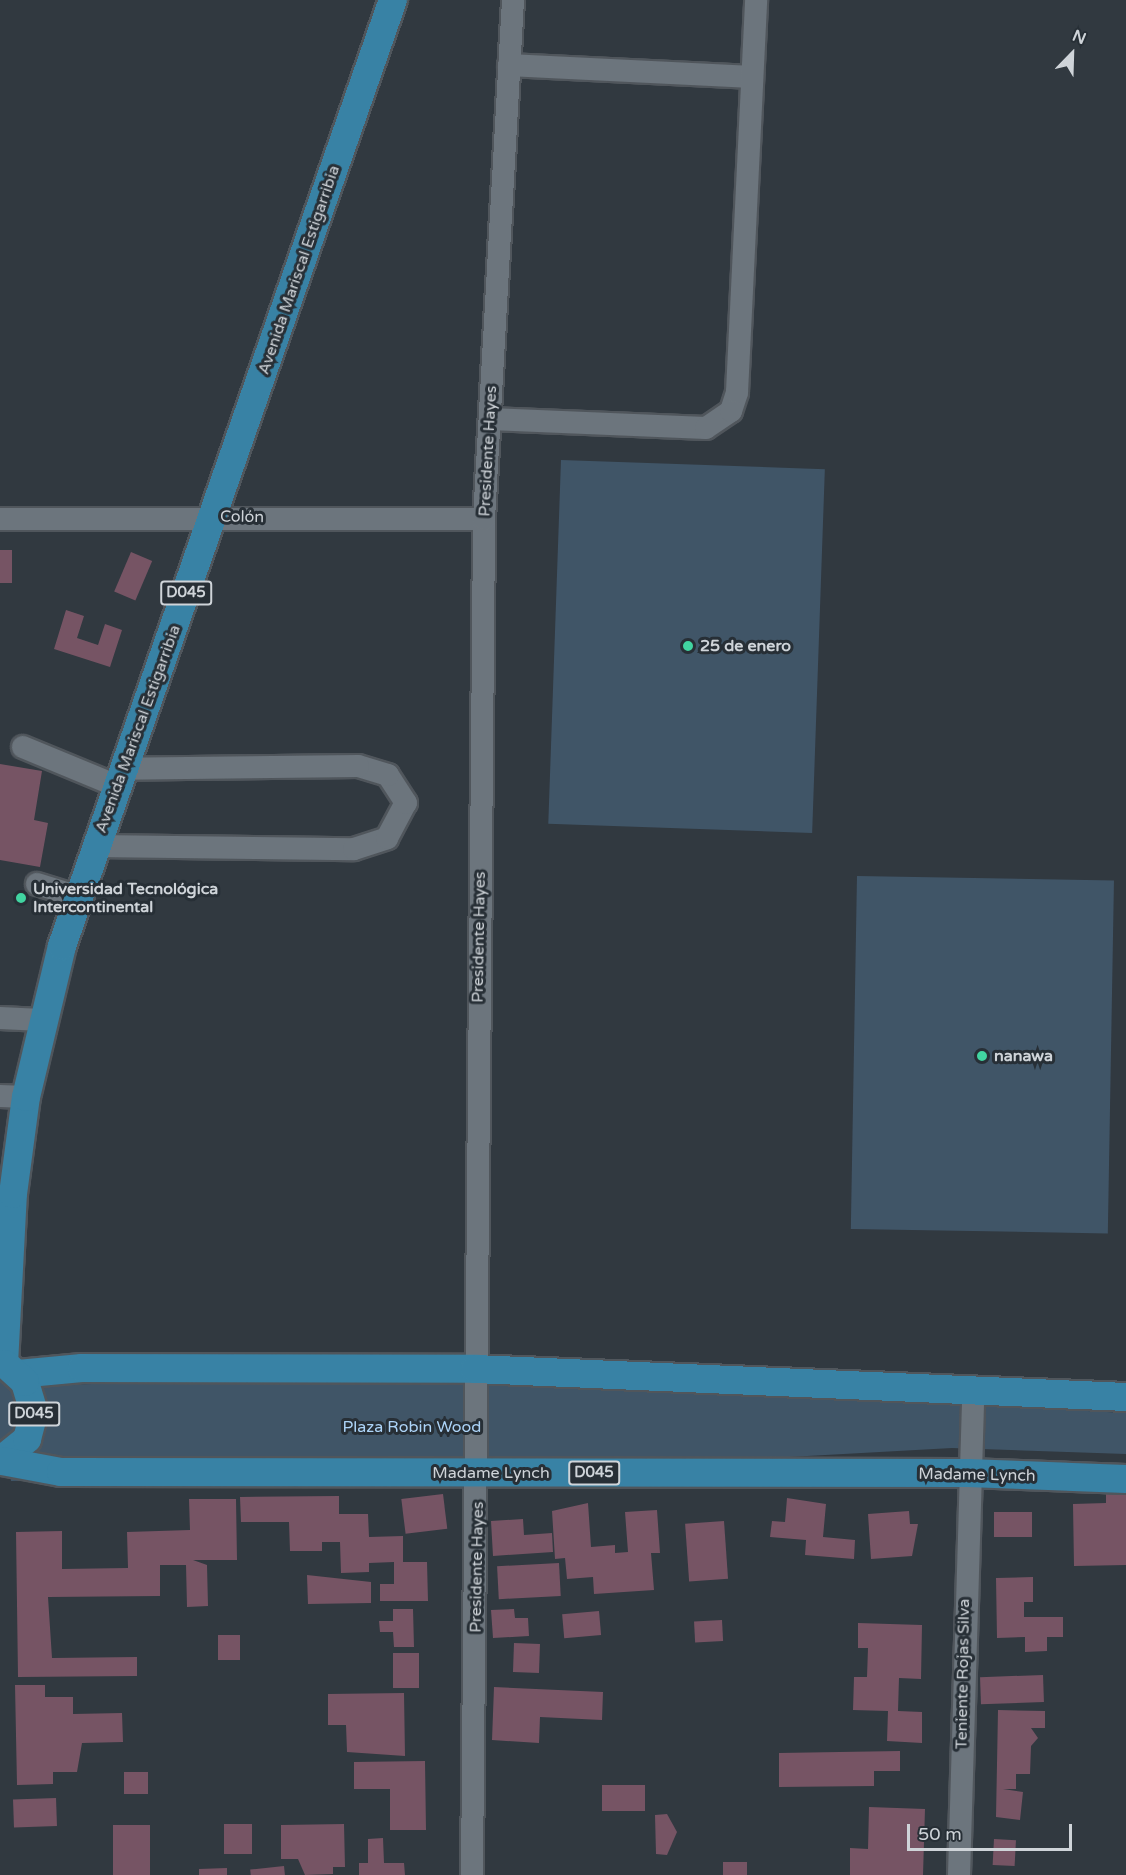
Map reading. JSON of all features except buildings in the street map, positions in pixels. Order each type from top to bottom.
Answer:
[{"type":"main road","name":"Avenida Mariscal Estigarribia","points":[[7,1367],[13,1194],[13,1096],[42,1020],[78,897],[214,516],[393,0]]},
{"type":"main road","name":"Avenida Mariscal Estigarribia","points":[[0,1241],[13,1194]]},
{"type":"main road","points":[[7,1367],[475,1369],[1126,1397]]},
{"type":"main road","name":"D045","points":[[1,1461],[22,1446],[33,1422],[31,1392],[7,1367]]},
{"type":"main road","name":"Madame Lynch","points":[[1,1461],[61,1472],[968,1473],[1126,1479]]},
{"type":"street","name":"Presidente Hayes","points":[[472,1875],[478,1473],[475,1369],[484,519],[513,0]]},
{"type":"street","points":[[489,419],[706,428],[731,411],[737,392],[756,0]]},
{"type":"street","points":[[509,65],[752,77]]},
{"type":"street","name":"Colón","points":[[0,519],[214,516],[484,519]]},
{"type":"street","points":[[23,747],[120,777],[358,766],[388,775],[405,802],[387,838],[354,849],[96,846]]},
{"type":"street","points":[[37,884],[78,897]]},
{"type":"street","points":[[0,1018],[42,1020]]},
{"type":"street","name":"Teniente Rojas Silva","points":[[959,1875],[968,1473],[973,1390]]},
{"type":"green space","name":"25 de enero","points":[[561,460],[825,469],[812,833],[548,824]]},
{"type":"green space","name":"nanawa","points":[[857,876],[1114,880],[1108,1233],[851,1229]]},
{"type":"green space","points":[[0,1378],[21,1402],[18,1432],[0,1450]]},
{"type":"green space","name":"Plaza Robin Wood","points":[[460,1378],[1126,1413],[1126,1454],[952,1448],[461,1475],[11,1481],[9,1467],[34,1385]]},
{"type":"place","name":"25 de enero","points":[[688,646]]},
{"type":"place","name":"Universidad Tecnológica Intercontinental","points":[[21,898]]},
{"type":"place","name":"nanawa","points":[[982,1056]]}]
